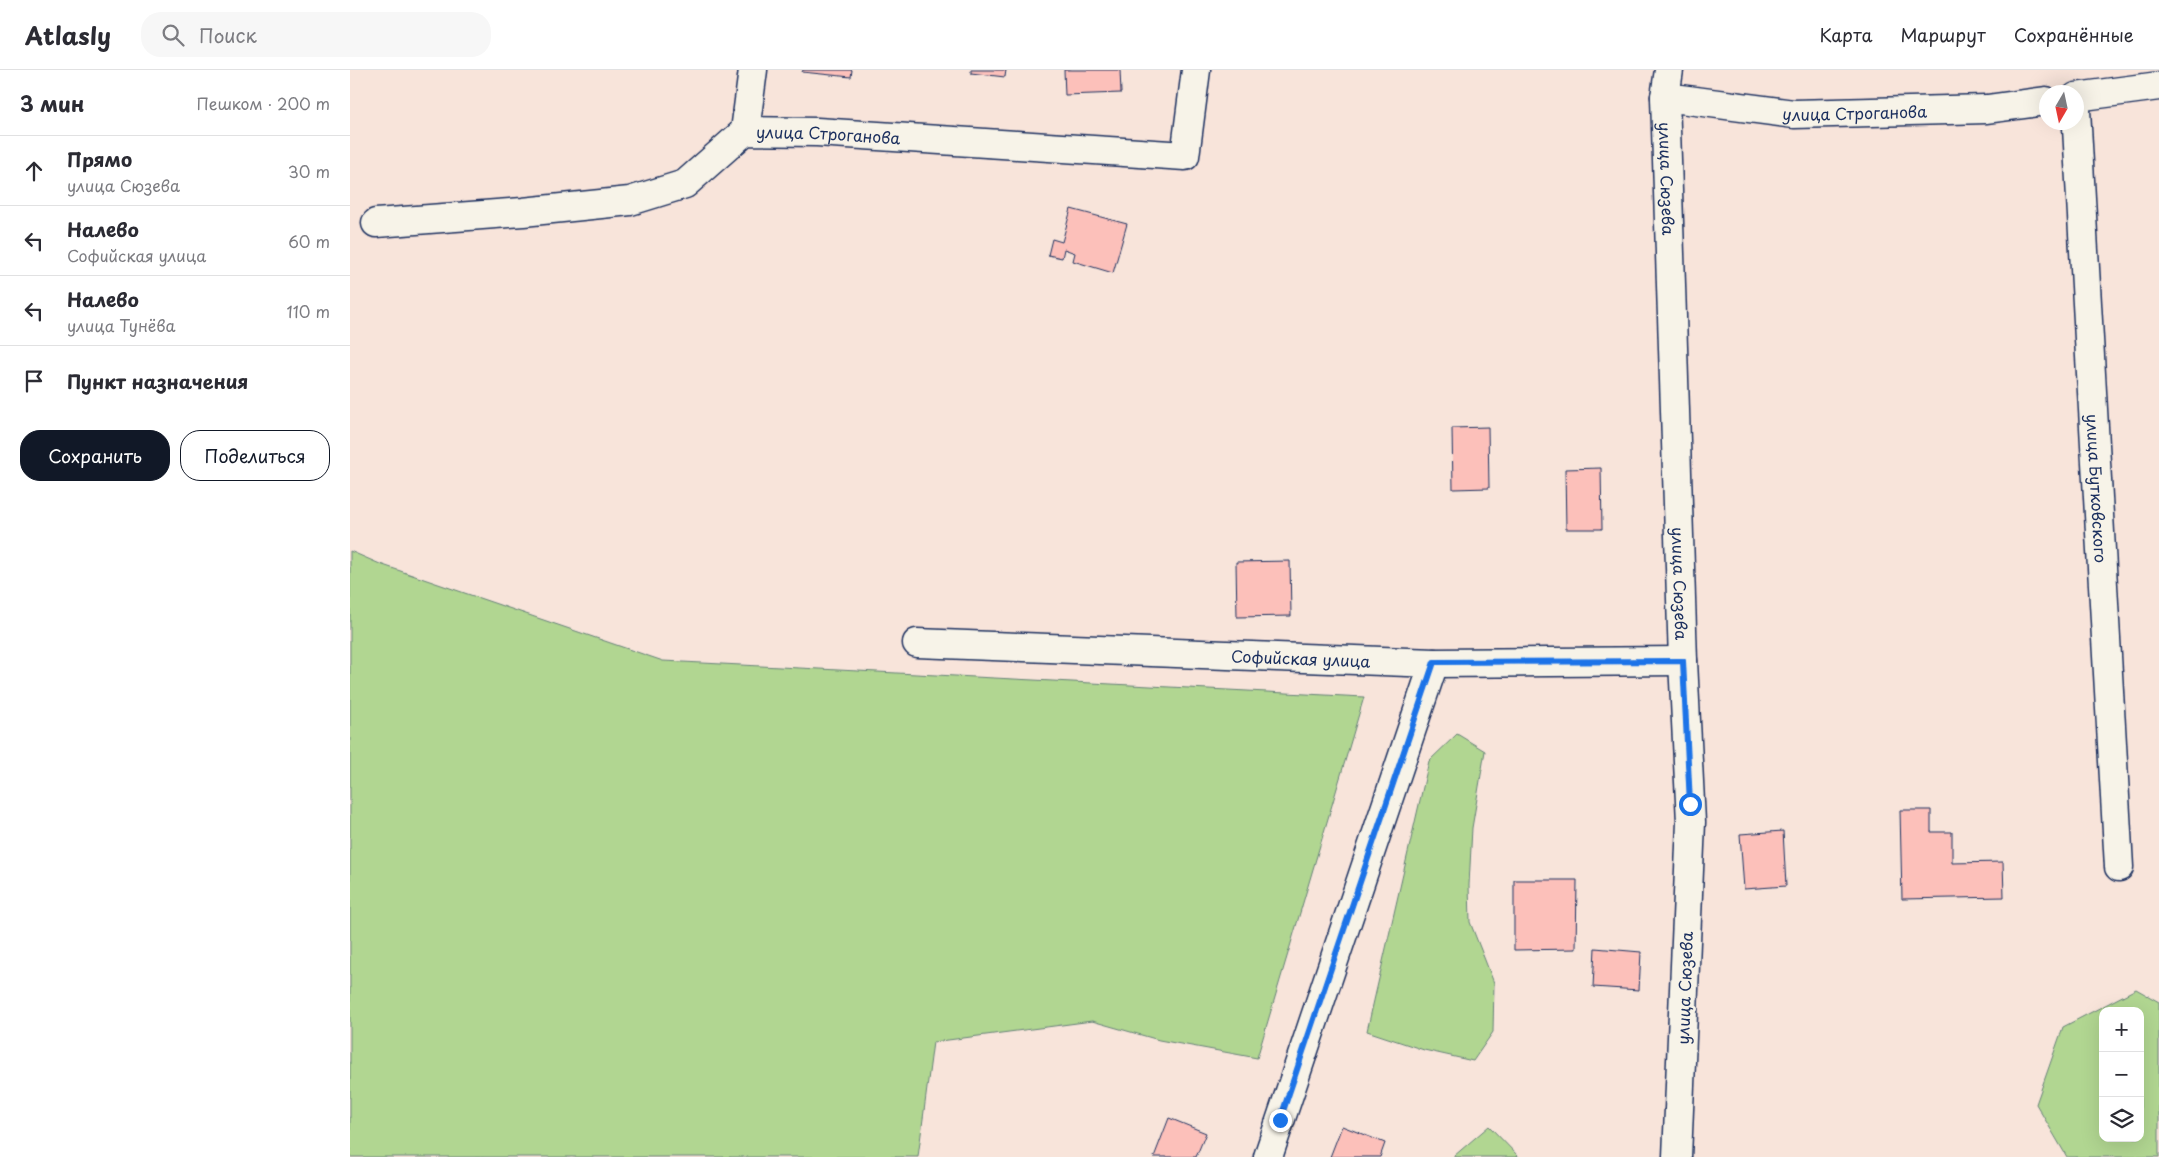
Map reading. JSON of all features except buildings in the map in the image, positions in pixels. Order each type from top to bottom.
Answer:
[{"type":"street","points":[[745,131],[753,70]]},
{"type":"street","name":"улица Строганова","points":[[376,223],[523,212],[630,201],[685,184],[745,131],[817,132],[1185,156],[1196,70]]},
{"type":"street","name":"улица Сюзева","points":[[1669,70],[1665,97],[1683,661],[1691,822],[1677,1157]]},
{"type":"street","points":[[2084,96],[2159,86]]},
{"type":"street","name":"улица Строганова","points":[[1665,97],[1794,114],[1987,109],[2039,102]]},
{"type":"street","name":"улица Бутковского","points":[[2077,130],[2118,867]]},
{"type":"street","name":"Софийская улица","points":[[917,643],[1434,662],[1683,661]]},
{"type":"street","points":[[1268,1157],[1434,662]]},
{"type":"green space","points":[[350,551],[380,564],[663,661],[1364,697],[1257,1058],[1159,1040],[1092,1021],[933,1042],[918,1157],[350,1157]]},
{"type":"green space","points":[[1457,734],[1485,751],[1472,828],[1469,885],[1470,922],[1494,983],[1493,1032],[1473,1061],[1424,1050],[1367,1031],[1429,761]]},
{"type":"green space","points":[[2136,989],[2159,1002],[2159,1157],[2067,1157],[2036,1104],[2063,1027],[2099,1008],[2099,1142],[2144,1142],[2144,1007],[2101,1007]]},
{"type":"green space","points":[[1489,1126],[1519,1157],[1454,1157],[1454,1156]]},
{"type":"route","points":[[1280,1120],[1434,662],[1683,661],[1690,804]]}]
